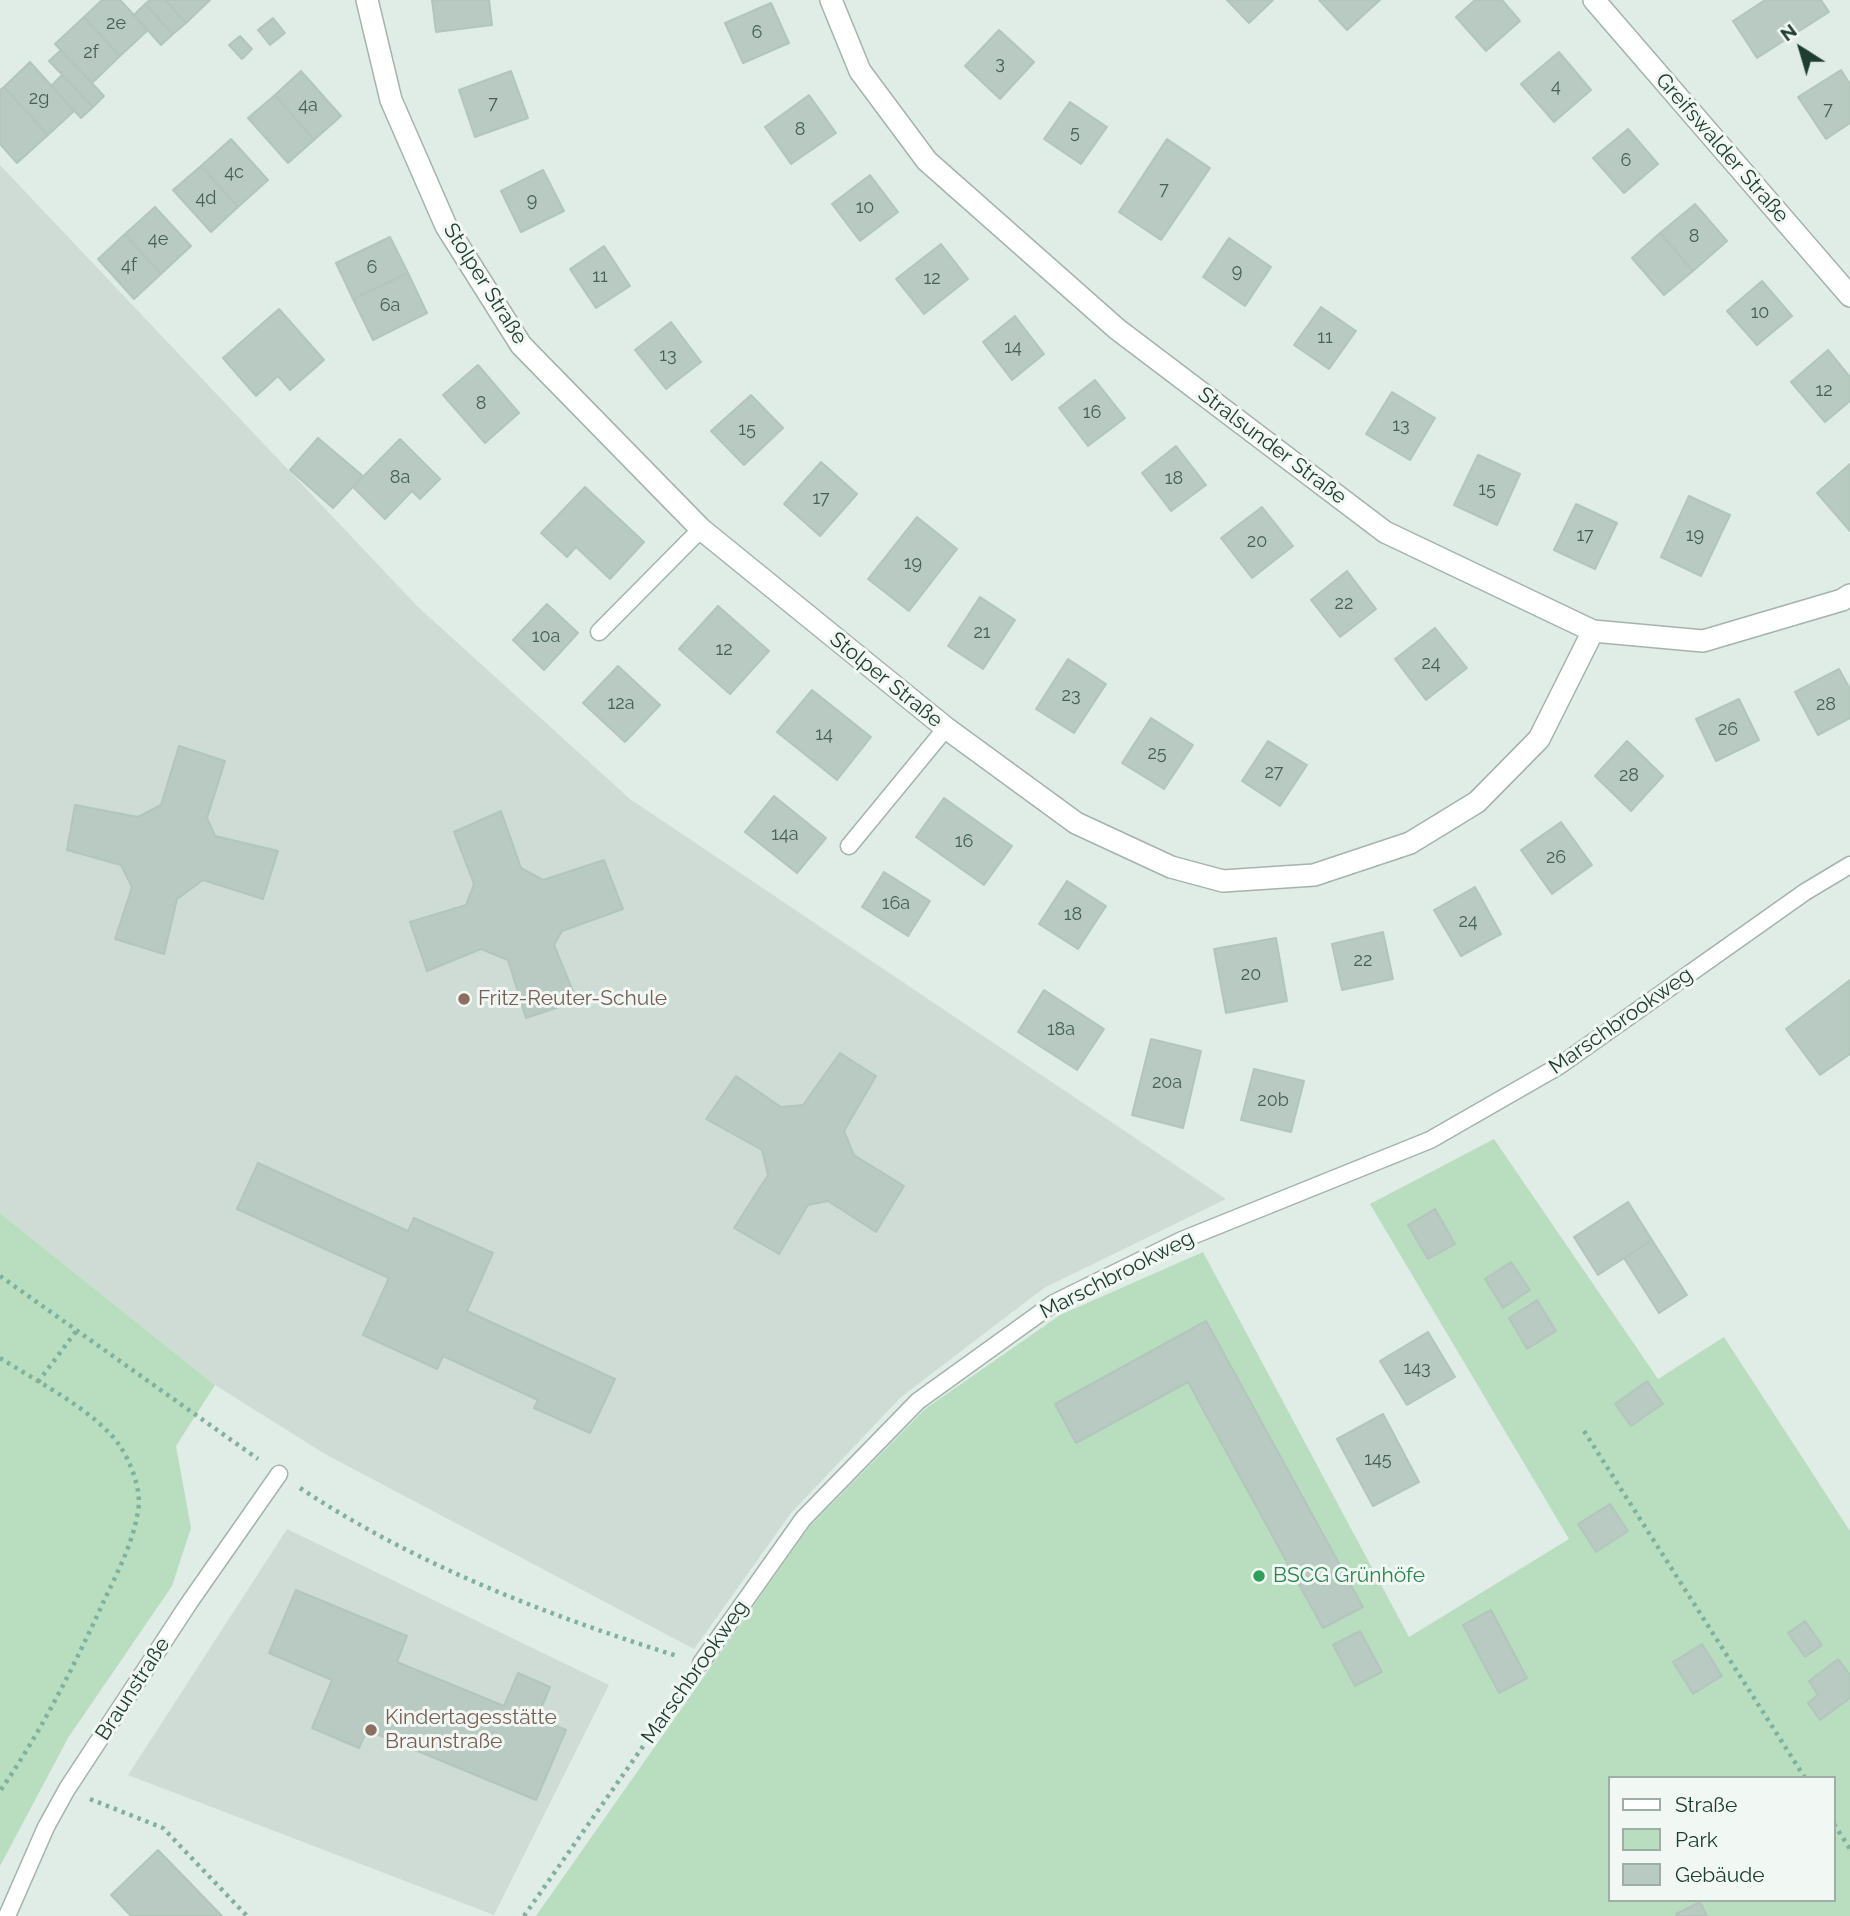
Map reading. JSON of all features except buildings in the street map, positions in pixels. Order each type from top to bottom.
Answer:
[{"type":"street","name":"Stolper Straße","points":[[367,0],[391,100],[441,213],[520,345],[701,529],[946,728],[1076,823],[1171,867],[1223,881],[1314,875],[1410,843],[1477,802],[1539,739],[1593,631]]},
{"type":"street","name":"Stralsunder Straße","points":[[831,0],[860,71],[927,161],[1117,329],[1385,532],[1593,631],[1703,641],[1842,600],[1850,595]]},
{"type":"street","name":"Greifswalder Straße","points":[[1594,0],[1850,296]]},
{"type":"lane","points":[[599,632],[701,529]]},
{"type":"lane","points":[[849,846],[946,728]]},
{"type":"lane","name":"Marschbrookweg","points":[[701,1663],[803,1519],[889,1430],[918,1401],[1054,1303],[1182,1240],[1430,1140],[1559,1066],[1805,892],[1850,865]]},
{"type":"lane","name":"Braunstraße","points":[[7,1916],[46,1827],[67,1789],[189,1603],[279,1475]]},
{"type":"path","points":[[0,1276],[279,1475],[445,1572],[541,1611],[701,1663]]},
{"type":"path","points":[[38,1382],[77,1330]]},
{"type":"path","points":[[0,1358],[91,1418],[119,1445],[135,1477],[139,1509],[130,1545],[67,1681],[30,1748],[0,1791]]},
{"type":"path","points":[[1584,1431],[1804,1776]]},
{"type":"path","name":"Marschbrookweg","points":[[524,1916],[701,1663]]},
{"type":"path","points":[[67,1789],[163,1828],[247,1916]]},
{"type":"path","points":[[1836,1827],[1850,1849]]},
{"type":"shaded area","name":"Fritz-Reuter-Schule","points":[[0,165],[418,607],[630,799],[1226,1199],[1044,1288],[901,1397],[791,1513],[694,1649],[325,1454],[215,1385],[0,1213]]},
{"type":"shaded area","name":"Kindertagesstätte Braunstraße","points":[[287,1529],[609,1685],[494,1915],[128,1775]]},
{"type":"green space","points":[[1494,1139],[1658,1379],[1724,1337],[1850,1531],[1850,1916],[536,1916],[809,1527],[925,1409],[1060,1315],[1203,1252],[1409,1637],[1569,1539],[1370,1204]]},
{"type":"green space","points":[[0,1213],[215,1385],[176,1446],[191,1528],[172,1586],[68,1738],[0,1866]]},
{"type":"place","name":"Fritz-Reuter-Schule","points":[[464,999]]},
{"type":"place","name":"BSCG Grünhöfe","points":[[1259,1576]]},
{"type":"place","name":"Kindertagesstätte Braunstraße","points":[[371,1730]]}]
